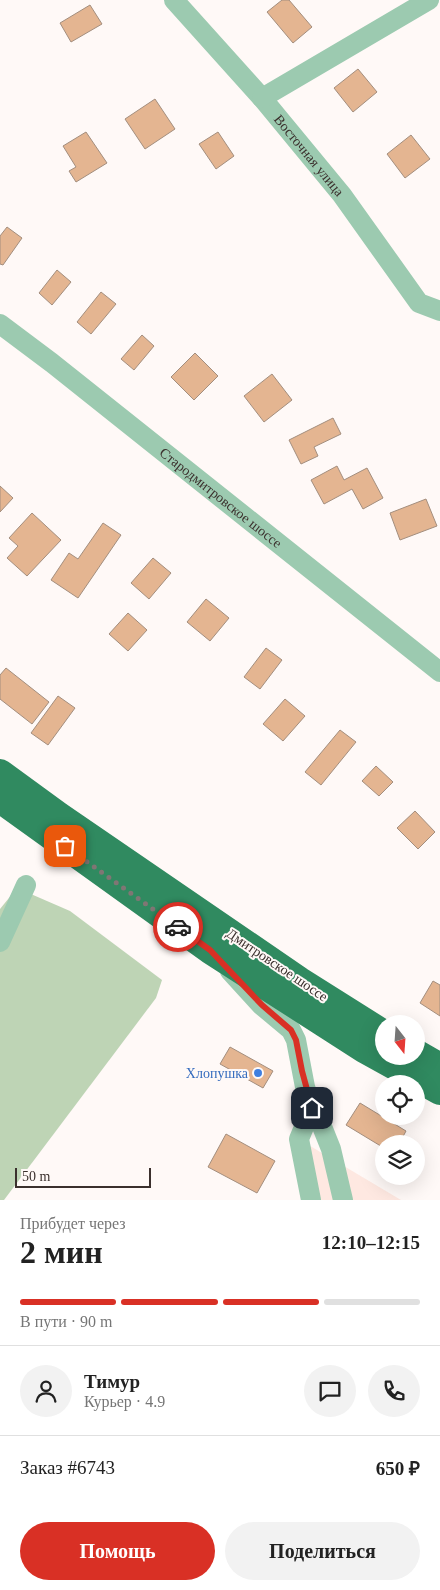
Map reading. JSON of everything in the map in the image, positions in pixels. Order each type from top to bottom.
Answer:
[{"type":"highway","name":"Дмитровское шоссе","points":[[0,773],[59,816],[236,937],[375,1028]]},
{"type":"highway","name":"Дмитровское шоссе","points":[[0,799],[210,950],[364,1049],[440,1091]]},
{"type":"highway","points":[[425,1058],[440,1067]]},
{"type":"street","name":"Восточная улица","points":[[174,0],[262,98],[342,195],[419,304],[440,311]]},
{"type":"street","points":[[262,98],[429,0]]},
{"type":"street","name":"Стародмитровское шоссе","points":[[0,324],[52,363],[440,672]]},
{"type":"street","points":[[0,942],[26,885]]},
{"type":"street","points":[[210,950],[262,1005],[291,1030],[296,1040],[312,1108],[331,1149],[343,1200]]},
{"type":"street","points":[[311,1200],[299,1139],[312,1108]]},
{"type":"shaded area","points":[[290,1134],[401,1200],[302,1200]]},
{"type":"green space","points":[[17,888],[70,911],[162,980],[156,998],[4,1200],[0,1200],[0,909]]},
{"type":"building","points":[[282,0],[289,0],[312,27],[293,43],[267,12]]},
{"type":"building","points":[[90,5],[102,24],[71,42],[60,23]]},
{"type":"building","points":[[358,69],[377,92],[353,112],[334,88]]},
{"type":"building","points":[[155,99],[175,129],[145,149],[125,119]]},
{"type":"building","points":[[86,132],[107,163],[76,182],[69,171],[76,167],[63,146]]},
{"type":"building","points":[[218,132],[234,156],[216,169],[199,144]]},
{"type":"building","points":[[411,135],[430,159],[405,178],[387,154]]},
{"type":"building","points":[[7,227],[22,238],[3,265],[0,264],[0,236]]},
{"type":"building","points":[[57,270],[71,282],[52,305],[39,293]]},
{"type":"building","points":[[101,292],[116,304],[91,334],[77,322]]},
{"type":"building","points":[[142,335],[154,346],[134,370],[121,359]]},
{"type":"building","points":[[195,353],[218,376],[194,400],[171,377]]},
{"type":"building","points":[[272,374],[292,400],[264,422],[244,396]]},
{"type":"building","points":[[333,418],[341,434],[314,447],[318,456],[301,464],[289,440]]},
{"type":"building","points":[[337,466],[344,480],[367,468],[383,498],[363,509],[352,489],[324,504],[311,480]]},
{"type":"building","points":[[0,486],[13,498],[0,512]]},
{"type":"building","points":[[426,499],[437,526],[400,540],[390,513]]},
{"type":"building","points":[[32,513],[61,540],[27,576],[7,558],[18,546],[9,538]]},
{"type":"building","points":[[103,523],[121,535],[78,598],[51,580],[69,553],[78,559]]},
{"type":"building","points":[[153,558],[171,573],[149,599],[131,583]]},
{"type":"building","points":[[206,599],[229,618],[210,641],[187,622]]},
{"type":"building","points":[[128,613],[147,630],[128,651],[109,634]]},
{"type":"building","points":[[266,648],[282,660],[260,689],[244,677]]},
{"type":"building","points":[[6,668],[49,702],[32,724],[0,699],[0,675]]},
{"type":"building","points":[[58,696],[75,708],[48,745],[31,733]]},
{"type":"building","points":[[285,699],[305,716],[283,741],[263,724]]},
{"type":"building","points":[[340,730],[356,742],[321,785],[305,772]]},
{"type":"building","points":[[376,766],[393,782],[379,796],[362,781]]},
{"type":"building","points":[[415,811],[435,832],[418,849],[397,828]]},
{"type":"building","points":[[433,981],[440,985],[440,1016],[420,1003]]},
{"type":"building","points":[[230,1047],[273,1071],[263,1088],[220,1064]]},
{"type":"building","points":[[360,1103],[375,1112],[375,1125],[396,1125],[406,1131],[404,1135],[375,1135],[375,1143],[346,1125]]},
{"type":"building","points":[[226,1134],[275,1161],[257,1193],[208,1167]]},
{"type":"way so far","points":[[65,846],[178,927]]},
{"type":"place","name":"Хлопушка","points":[[258,1073]]},
{"type":"route","points":[[178,927],[210,950],[262,1005],[291,1030],[296,1040],[305,1087],[312,1108]]}]
